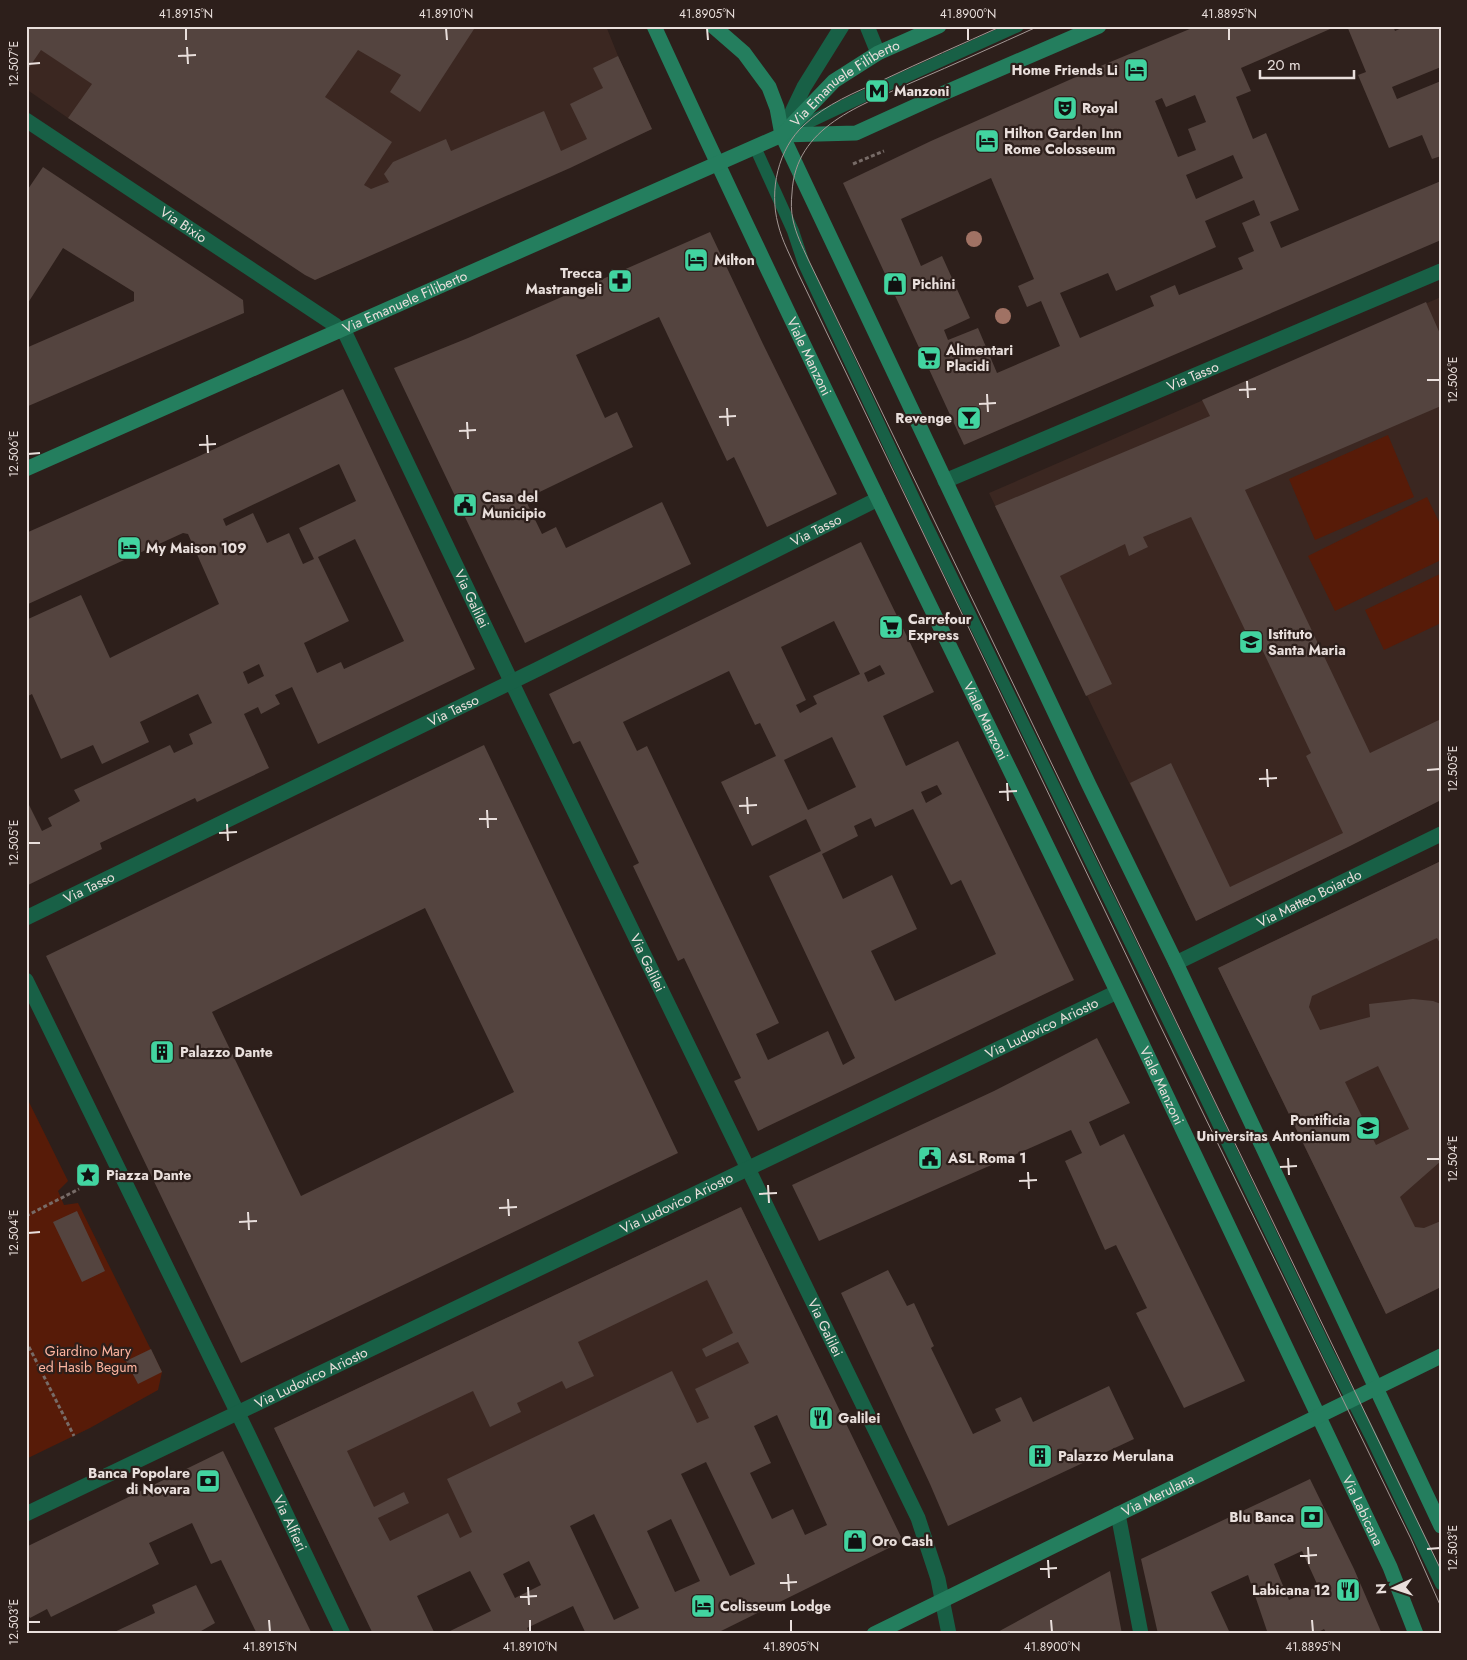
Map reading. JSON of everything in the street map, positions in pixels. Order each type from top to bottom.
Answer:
[{"type":"main road","name":"Viale Manzoni","points":[[654,26],[717,163],[1117,992],[1318,1416]]},
{"type":"main road","points":[[713,26],[744,53],[769,87],[775,102],[782,135],[1089,785],[1176,963],[1441,1526]]},
{"type":"main road","name":"Via Emanuele Filiberto","points":[[26,469],[782,135],[834,81],[878,53],[939,26]]},
{"type":"main road","name":"Via Emanuele Filiberto","points":[[782,135],[856,134],[944,93],[1099,26]]},
{"type":"main road","name":"Via Merulana","points":[[874,1634],[1441,1356]]},
{"type":"main road","name":"Via Labicana","points":[[1318,1416],[1390,1567],[1416,1634]]},
{"type":"street","points":[[782,135],[804,87],[842,26]]},
{"type":"street","points":[[867,26],[878,53]]},
{"type":"street","name":"Via Bixio","points":[[26,120],[341,329]]},
{"type":"street","name":"Via Tasso","points":[[945,481],[1441,270]]},
{"type":"street","name":"Via Galilei","points":[[341,329],[346,335],[511,681],[918,1518],[931,1556],[949,1634]]},
{"type":"street","name":"Via Tasso","points":[[26,918],[878,499]]},
{"type":"street","name":"Via Matteo Boiardo","points":[[1176,963],[1441,834]]},
{"type":"street","points":[[26,980],[237,1413],[26,1514]]},
{"type":"street","name":"Via Ludovico Ariosto","points":[[237,1413],[1117,992]]},
{"type":"street","name":"Via Alfieri","points":[[237,1413],[343,1634]]},
{"type":"street","points":[[1118,1514],[1141,1634]]},
{"type":"lane","name":"Via Emanuele Filiberto","points":[[782,135],[1018,26]]},
{"type":"lane","points":[[755,147],[793,232],[804,264],[925,522],[1441,1584]]},
{"type":"path","points":[[854,164],[884,151]]},
{"type":"path","points":[[26,1216],[79,1189]]},
{"type":"path","points":[[26,1341],[74,1436]]},
{"type":"shaded area","points":[[26,26],[606,26],[652,129],[315,280],[26,89]]},
{"type":"shaded area","name":"Istituto Santa Maria","points":[[1441,297],[1441,800],[1196,921],[989,493]]},
{"type":"shaded area","name":"Pontificia Universitas Antonianum","points":[[1441,861],[1441,1287],[1386,1314],[1218,968]]},
{"type":"shaded area","points":[[741,1207],[821,1373],[355,1597],[274,1428]]},
{"type":"green space","points":[[1388,435],[1414,497],[1315,540],[1289,479]]},
{"type":"green space","points":[[1427,497],[1441,526],[1441,560],[1335,611],[1308,556]]},
{"type":"green space","points":[[1440,574],[1441,623],[1384,650],[1365,610]]},
{"type":"green space","name":"Giardino Mary ed Hasib Begum","points":[[26,1096],[68,1181],[58,1191],[64,1205],[78,1203],[162,1372],[158,1390],[90,1428],[26,1459]]},
{"type":"building","points":[[26,26],[476,26],[420,112],[390,92],[401,75],[358,50],[325,97],[392,142],[364,185],[371,189],[389,182],[384,174],[393,162],[446,139],[451,151],[544,111],[561,151],[587,139],[570,104],[603,88],[593,68],[618,56],[652,129],[570,168],[315,280],[68,118],[92,84],[41,50],[26,72]]},
{"type":"building","points":[[1197,26],[1337,26],[1241,68],[1251,91],[1236,97],[1253,139],[1266,133],[1299,210],[1270,222],[1281,248],[1441,181],[1441,240],[964,445],[843,183],[931,141],[1103,65]],"holes":[[[1195,95],[1206,122],[1188,129],[1196,150],[1178,157],[1155,101],[1162,98],[1166,107]],[[1233,155],[1243,178],[1196,199],[1186,175]],[[991,178],[1034,279],[1018,286],[1027,307],[1041,301],[1060,346],[997,373],[978,328],[948,340],[944,330],[970,318],[942,256],[921,266],[901,219]],[[1254,200],[1260,215],[1242,223],[1254,251],[1238,258],[1243,269],[1179,295],[1175,285],[1150,296],[1154,306],[1080,338],[1060,293],[1108,273],[1116,291],[1216,247],[1205,221]]]},
{"type":"building","points":[[1347,26],[1393,26],[1395,31],[1406,26],[1441,26],[1441,67],[1392,87],[1397,99],[1441,81],[1441,156],[1432,159],[1422,135],[1389,148],[1358,75],[1366,72]]},
{"type":"building","points":[[43,167],[243,300],[244,313],[26,407],[26,348],[134,301],[134,292],[63,248],[26,306],[26,192]]},
{"type":"building","points":[[710,232],[837,494],[767,527],[734,457],[727,461],[659,317],[576,355],[605,418],[617,412],[633,447],[525,499],[542,534],[556,527],[566,548],[662,502],[691,564],[525,643],[394,368],[468,338]]},
{"type":"building","points":[[1426,302],[1441,336],[1441,406],[1245,490],[1370,753],[1441,719],[1441,800],[1196,921],[1130,783],[1171,763],[1230,887],[1343,833],[1306,756],[1311,753],[1261,647],[1255,651],[1191,517],[1143,537],[1148,547],[1129,556],[1125,544],[1060,576],[1112,684],[1086,696],[995,506],[1210,416],[1202,400]]},
{"type":"building","points":[[343,389],[475,669],[318,744],[292,687],[275,695],[280,704],[261,714],[258,707],[244,714],[269,768],[197,802],[195,798],[100,843],[102,849],[26,886],[26,799],[42,831],[52,826],[48,818],[80,801],[74,790],[170,745],[174,753],[193,744],[189,734],[212,723],[198,694],[140,722],[149,742],[102,764],[93,745],[61,759],[32,694],[26,697],[26,620],[81,595],[110,658],[219,604],[188,534],[183,533],[26,605],[26,533],[195,458]],"holes":[[[339,464],[356,501],[299,528],[314,559],[303,564],[289,533],[267,543],[253,513],[226,526],[223,519]],[[355,539],[404,641],[344,669],[341,662],[317,673],[304,643],[349,621],[318,557]],[[259,664],[264,676],[248,684],[243,672]]]},
{"type":"building","points":[[861,542],[934,692],[883,716],[906,766],[958,741],[1074,980],[758,1131],[734,1081],[741,1078],[684,958],[678,961],[633,866],[639,863],[580,741],[573,744],[549,694]],"holes":[[[834,621],[860,674],[813,696],[817,704],[800,713],[796,705],[806,700],[781,647]],[[880,665],[885,674],[868,682],[864,673]],[[729,671],[755,725],[760,723],[776,756],[721,782],[752,846],[806,819],[821,851],[769,876],[855,1058],[843,1065],[828,1031],[768,1060],[756,1034],[779,1023],[647,746],[637,751],[623,722]],[[832,737],[856,787],[808,810],[784,760]],[[937,785],[942,794],[926,803],[921,792]],[[913,809],[951,885],[961,880],[996,954],[895,1001],[871,951],[917,929],[892,875],[843,899],[822,854],[858,836],[854,826],[871,818],[875,827]]]},
{"type":"building","name":"Palazzo Dante","points":[[484,745],[678,1153],[241,1363],[46,956]],"holes":[[[425,908],[514,1092],[301,1196],[212,1012]]]},
{"type":"building","name":"Pontificia Universitas Antonianum","points":[[1441,861],[1441,945],[1437,938],[1312,996],[1309,1007],[1320,1030],[1370,1017],[1369,1004],[1413,999],[1433,1001],[1441,1004],[1441,1161],[1400,1197],[1415,1227],[1424,1228],[1441,1221],[1441,1287],[1386,1314],[1218,968]],"holes":[[[1378,1066],[1409,1129],[1376,1145],[1345,1082]]]},
{"type":"building","points":[[1097,1038],[1130,1103],[1089,1122],[1100,1146],[1124,1134],[1245,1381],[1184,1408],[1136,1313],[1147,1308],[1116,1245],[1105,1250],[1065,1161],[1082,1153],[1071,1130],[819,1241],[792,1185],[994,1091]]},
{"type":"building","points":[[741,1207],[903,1541],[715,1634],[586,1634],[573,1606],[527,1628],[530,1634],[444,1634],[491,1611],[470,1571],[417,1596],[435,1634],[373,1634],[274,1428]],"holes":[[[707,1280],[733,1333],[702,1349],[706,1357],[738,1342],[749,1363],[695,1389],[709,1418],[697,1423],[672,1371],[447,1479],[472,1532],[460,1538],[448,1513],[390,1541],[378,1518],[409,1503],[404,1492],[374,1507],[347,1451],[473,1391],[490,1427],[521,1412],[517,1403],[562,1381],[566,1389],[594,1376],[578,1342]],[[777,1415],[827,1525],[805,1535],[793,1509],[772,1519],[750,1473],[771,1463],[754,1426]],[[706,1462],[755,1564],[730,1576],[681,1474]],[[594,1514],[639,1608],[614,1620],[570,1526]],[[671,1519],[700,1581],[675,1592],[647,1531]],[[529,1561],[541,1585],[515,1598],[503,1574]]]},
{"type":"building","points":[[77,1211],[105,1271],[82,1282],[53,1222]]},
{"type":"building","points":[[888,1270],[907,1306],[914,1303],[934,1346],[931,1348],[973,1434],[1001,1421],[995,1409],[1021,1397],[1033,1422],[1109,1386],[1134,1439],[948,1526],[841,1293]]},
{"type":"building","points":[[151,1349],[162,1372],[138,1384],[126,1361]]},
{"type":"building","points":[[223,1451],[312,1634],[257,1634],[221,1560],[211,1564],[192,1523],[149,1543],[159,1564],[51,1617],[47,1609],[30,1618],[26,1611],[26,1547]]},
{"type":"building","points":[[1310,1479],[1354,1569],[1382,1634],[1327,1634],[1324,1629],[1315,1634],[1268,1634],[1248,1575],[1211,1592],[1229,1631],[1223,1634],[1158,1634],[1141,1559]],"holes":[[[1302,1551],[1318,1586],[1289,1600],[1274,1564]]]},
{"type":"building","points":[[1110,1571],[1122,1634],[994,1634],[1038,1610]]},
{"type":"building","points":[[196,1585],[215,1623],[196,1634],[110,1634],[155,1613],[152,1605]]},
{"type":"tram line","points":[[1002,26],[842,99],[804,125],[795,135],[782,158],[775,184],[775,211],[780,230],[798,273],[1157,1019],[1411,1539],[1441,1607]]},
{"type":"tram line","points":[[1039,26],[873,100],[835,121],[818,134],[805,151],[796,170],[791,200],[794,225],[808,259],[1441,1570]]},
{"type":"place","name":"Home Friends Li","points":[[1136,70]]},
{"type":"place","name":"Manzoni","points":[[877,91]]},
{"type":"place","name":"Royal","points":[[1065,108]]},
{"type":"place","name":"Hilton Garden Inn Rome Colosseum","points":[[987,141]]},
{"type":"place","name":"Milton","points":[[696,260]]},
{"type":"place","name":"Trecca Mastrangeli","points":[[620,281]]},
{"type":"place","name":"Pichini","points":[[895,284]]},
{"type":"place","name":"Alimentari Placidi","points":[[929,358]]},
{"type":"place","name":"Revenge","points":[[969,418]]},
{"type":"place","name":"Casa del Municipio","points":[[465,505]]},
{"type":"place","name":"My Maison 109","points":[[129,548]]},
{"type":"place","name":"Carrefour Express","points":[[891,627]]},
{"type":"place","name":"Istituto Santa Maria","points":[[1251,642]]},
{"type":"place","name":"Palazzo Dante","points":[[162,1052]]},
{"type":"place","name":"Pontificia Universitas Antonianum","points":[[1368,1128]]},
{"type":"place","name":"ASL Roma 1","points":[[930,1158]]},
{"type":"place","name":"Piazza Dante","points":[[88,1175]]},
{"type":"place","name":"Galilei","points":[[821,1418]]},
{"type":"place","name":"Palazzo Merulana","points":[[1040,1456]]},
{"type":"place","name":"Banca Popolare di Novara","points":[[208,1481]]},
{"type":"place","name":"Blu Banca","points":[[1312,1517]]},
{"type":"place","name":"Oro Cash","points":[[855,1541]]},
{"type":"place","name":"Labicana 12","points":[[1348,1590]]},
{"type":"place","name":"Colisseum Lodge","points":[[703,1606]]}]
